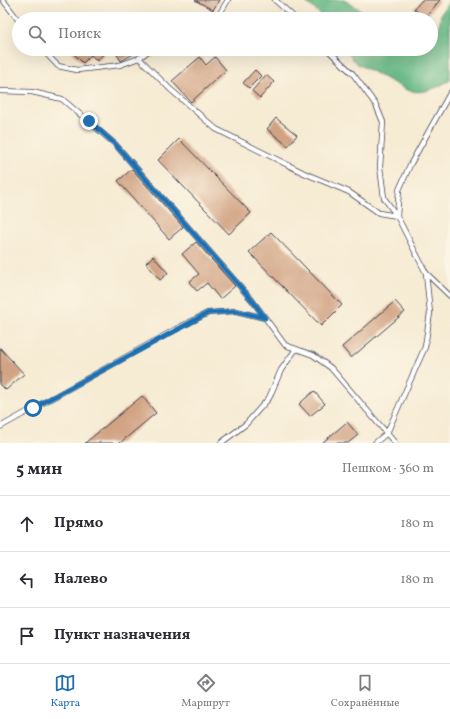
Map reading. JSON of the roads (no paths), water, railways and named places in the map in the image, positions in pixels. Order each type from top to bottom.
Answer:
[{"type":"lane","points":[[3,0],[12,12]]},
{"type":"lane","points":[[221,12],[228,0]]},
{"type":"lane","points":[[275,0],[288,12]]},
{"type":"lane","points":[[49,56],[58,66],[77,70],[120,65],[142,56]]},
{"type":"lane","points":[[334,56],[353,74],[376,105],[382,122],[380,167],[384,198],[397,216],[426,272],[450,296]]},
{"type":"lane","points":[[139,58],[170,89],[216,129],[304,173],[349,192],[379,213],[397,216]]},
{"type":"lane","points":[[0,91],[32,92],[62,99],[115,144],[252,300],[285,345],[313,354],[331,368],[395,443]]},
{"type":"lane","points":[[397,216],[399,190],[410,165],[450,93]]},
{"type":"lane","points":[[375,443],[387,433],[425,347],[430,313],[426,272]]},
{"type":"lane","points":[[0,427],[169,333],[208,313],[236,311],[265,318]]},
{"type":"lane","points":[[221,443],[246,424],[269,398],[281,370],[296,349]]}]
